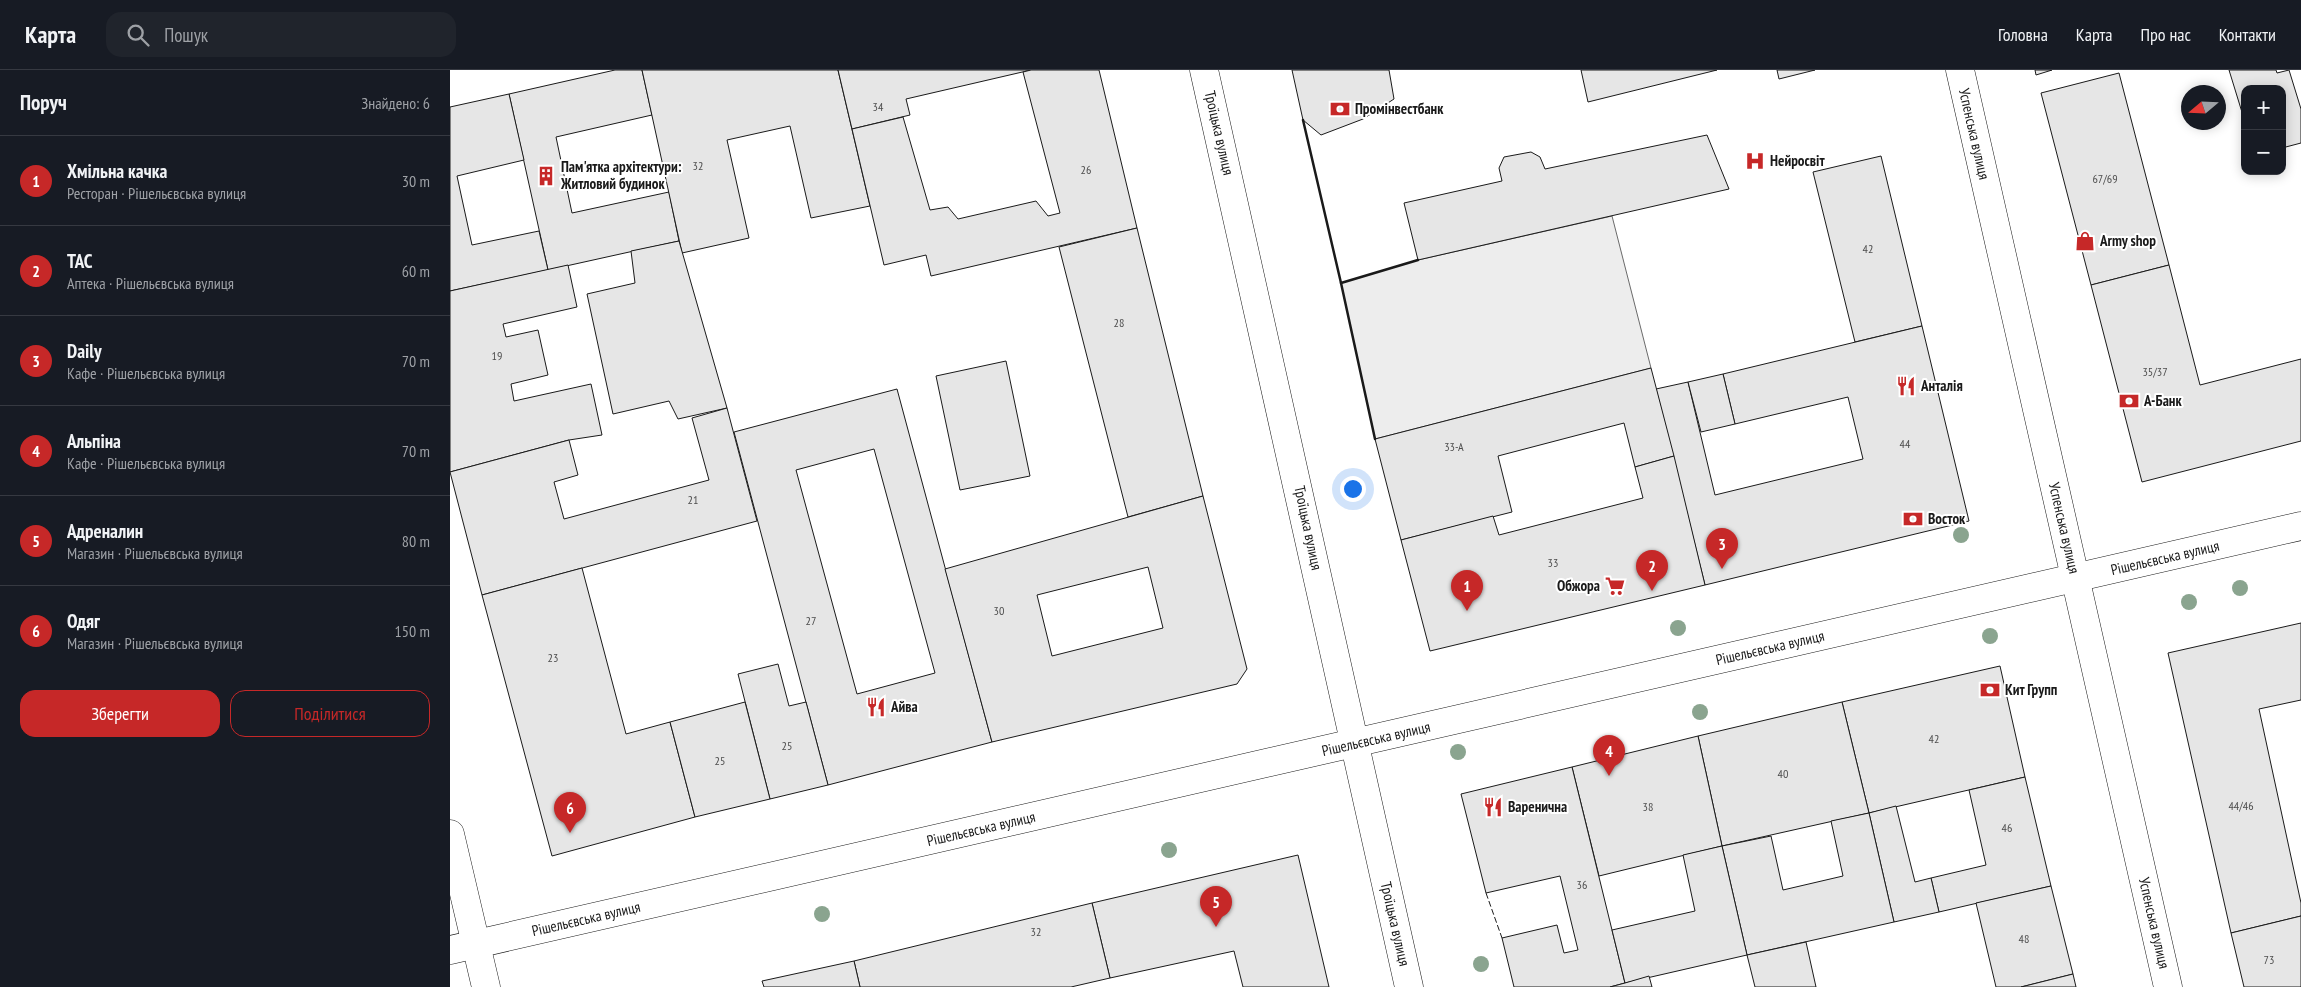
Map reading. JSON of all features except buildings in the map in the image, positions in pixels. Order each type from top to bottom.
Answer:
[{"type":"main road","name":"Троїцька вулиця","points":[[1204,70],[1297,479],[1409,987]]},
{"type":"main road","name":"Успенська вулиця","points":[[1960,70],[2168,987]]},
{"type":"main road","name":"Рішельєвська вулиця","points":[[450,950],[2301,526]]},
{"type":"main road","points":[[450,834],[486,987]]},
{"type":"shaded area","points":[[1612,216],[1651,368],[1375,439],[1341,283],[1418,260]]},
{"type":"fence","points":[[1486,893],[1502,938]]},
{"type":"wall","points":[[1303,120],[1341,283]]},
{"type":"wall","points":[[1375,439],[1341,283],[1418,260]]},
{"type":"place","name":"Промінвестбанк","points":[[1340,109]]},
{"type":"place","name":"Нейросвіт","points":[[1755,161]]},
{"type":"place","name":"Пам'ятка архітектури: Житловий будинок","points":[[546,176]]},
{"type":"place","name":"Army shop","points":[[2085,241]]},
{"type":"place","name":"Анталія","points":[[1906,386]]},
{"type":"place","name":"А-Банк","points":[[2129,401]]},
{"type":"place","name":"Восток","points":[[1913,519]]},
{"type":"place","name":"Daily","points":[[1722,569]]},
{"type":"place","name":"Обжора","points":[[1615,586]]},
{"type":"place","name":"ТАС","points":[[1652,591]]},
{"type":"place","name":"Хмільна качка","points":[[1467,611]]},
{"type":"place","name":"Кит Групп","points":[[1990,690]]},
{"type":"place","name":"Айва","points":[[876,707]]},
{"type":"place","name":"Альпіна","points":[[1609,776]]},
{"type":"place","name":"Варенична","points":[[1493,807]]},
{"type":"place","name":"Одяг","points":[[570,833]]},
{"type":"place","name":"Адреналин","points":[[1216,927]]}]
